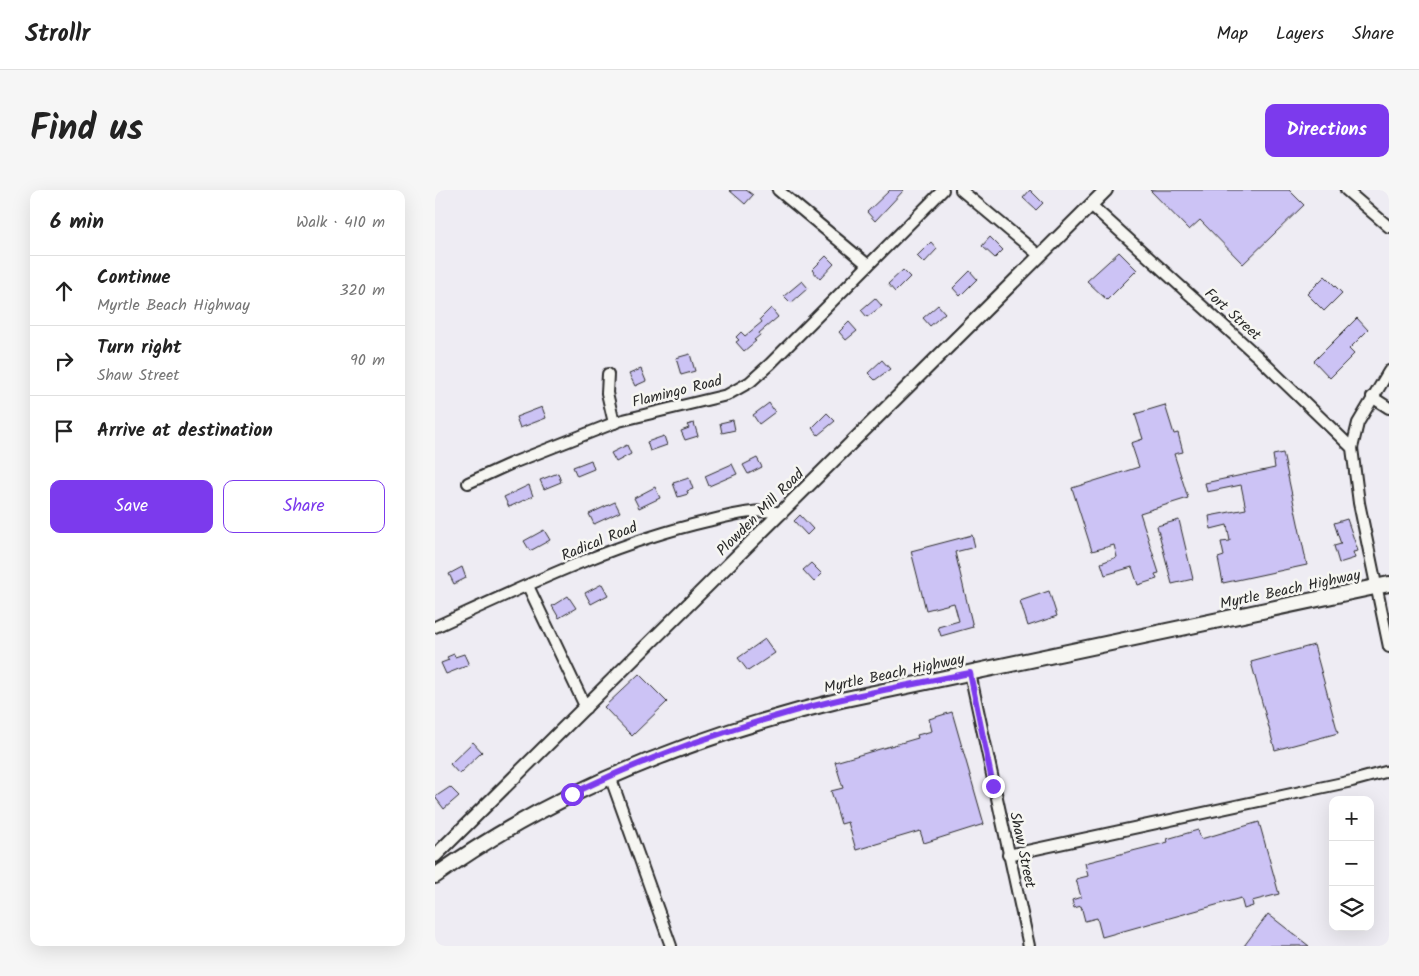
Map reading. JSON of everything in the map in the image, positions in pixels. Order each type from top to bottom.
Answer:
[{"type":"main road","name":"Myrtle Beach Highway","points":[[435,876],[500,834],[554,803],[610,776],[779,715],[1383,585]]},
{"type":"street","points":[[778,190],[869,265]]},
{"type":"street","name":"Flamingo Road","points":[[468,483],[510,464],[614,423],[678,406],[715,400],[743,387],[770,364],[943,190]]},
{"type":"street","points":[[961,190],[1040,256]]},
{"type":"street","name":"Plowden Mill Road","points":[[435,856],[1106,190]]},
{"type":"street","points":[[1346,190],[1389,227]]},
{"type":"street","name":"Fort Street","points":[[1091,205],[1255,355],[1352,448]]},
{"type":"street","points":[[1389,371],[1372,397],[1355,430],[1352,448],[1359,504],[1383,585],[1389,647]]},
{"type":"street","points":[[608,374],[607,393],[614,423]]},
{"type":"street","points":[[1372,397],[1389,408]]},
{"type":"street","name":"Radical Road","points":[[435,627],[606,553],[671,529],[764,510],[783,512]]},
{"type":"street","points":[[528,586],[586,708]]},
{"type":"street","name":"Shaw Street","points":[[970,673],[1029,946]]},
{"type":"street","points":[[1008,855],[1352,781],[1389,771]]},
{"type":"street","points":[[610,776],[671,946]]},
{"type":"building","points":[[729,190],[746,190],[753,195],[745,204]]},
{"type":"building","points":[[890,190],[904,190],[875,221],[867,212]]},
{"type":"building","points":[[1030,190],[1043,203],[1036,210],[1023,198]]},
{"type":"building","points":[[1150,190],[1289,190],[1304,205],[1243,264],[1200,220],[1189,230]]},
{"type":"building","points":[[990,237],[1003,250],[995,258],[982,246]]},
{"type":"building","points":[[931,242],[937,249],[924,263],[917,256]]},
{"type":"building","points":[[1119,252],[1137,270],[1107,300],[1087,281]]},
{"type":"building","points":[[826,256],[834,264],[820,279],[812,270]]},
{"type":"building","points":[[903,270],[910,277],[895,292],[888,284]]},
{"type":"building","points":[[970,271],[977,279],[960,296],[953,288]]},
{"type":"building","points":[[1325,276],[1342,293],[1324,311],[1307,294]]},
{"type":"building","points":[[802,281],[808,288],[791,303],[784,296]]},
{"type":"building","points":[[875,298],[882,306],[867,317],[861,310]]},
{"type":"building","points":[[938,305],[945,313],[930,326],[923,318]]},
{"type":"building","points":[[771,308],[778,317],[759,333],[760,335],[754,340],[756,341],[744,351],[736,342],[739,340],[736,337],[741,332],[745,336],[762,322],[760,319]]},
{"type":"building","points":[[1357,318],[1368,330],[1349,349],[1354,354],[1330,378],[1314,361]]},
{"type":"building","points":[[849,322],[857,331],[846,340],[839,332]]},
{"type":"building","points":[[690,354],[695,371],[681,375],[676,358]]},
{"type":"building","points":[[882,360],[890,369],[875,380],[868,373]]},
{"type":"building","points":[[641,369],[646,381],[635,386],[629,374]]},
{"type":"building","points":[[769,403],[775,412],[759,424],[753,415]]},
{"type":"building","points":[[1165,405],[1174,434],[1178,433],[1183,452],[1174,454],[1188,498],[1140,513],[1159,573],[1155,574],[1157,579],[1138,585],[1132,567],[1105,575],[1101,563],[1117,557],[1114,545],[1092,551],[1072,488],[1139,467],[1131,443],[1143,439],[1135,414]]},
{"type":"building","points":[[542,407],[546,418],[520,428],[516,417]]},
{"type":"building","points":[[827,413],[835,421],[818,435],[812,428]]},
{"type":"building","points":[[733,420],[735,430],[722,433],[720,423]]},
{"type":"building","points":[[694,423],[698,436],[685,440],[681,431],[689,428],[687,425]]},
{"type":"building","points":[[664,436],[667,445],[650,451],[647,442]]},
{"type":"building","points":[[627,445],[631,454],[616,462],[611,453]]},
{"type":"building","points":[[1283,453],[1307,565],[1223,583],[1218,558],[1224,556],[1221,542],[1230,541],[1227,525],[1211,529],[1209,516],[1246,509],[1241,485],[1207,492],[1205,483],[1275,468],[1273,455]]},
{"type":"building","points":[[757,458],[762,467],[748,474],[743,465]]},
{"type":"building","points":[[591,460],[594,469],[577,476],[573,467]]},
{"type":"building","points":[[732,464],[737,474],[709,486],[705,476]]},
{"type":"building","points":[[558,473],[561,482],[544,489],[540,480]]},
{"type":"building","points":[[689,478],[693,489],[687,491],[688,494],[678,497],[673,483]]},
{"type":"building","points":[[529,485],[533,496],[509,507],[504,497]]},
{"type":"building","points":[[655,487],[660,498],[639,508],[634,498]]},
{"type":"building","points":[[615,502],[620,512],[594,524],[589,514]]},
{"type":"building","points":[[800,515],[813,529],[807,535],[794,521]]},
{"type":"building","points":[[1347,519],[1358,551],[1353,552],[1355,558],[1339,563],[1334,546],[1341,544],[1334,523]]},
{"type":"building","points":[[1179,520],[1193,579],[1172,584],[1157,526]]},
{"type":"building","points":[[544,530],[550,540],[530,551],[524,541]]},
{"type":"building","points":[[972,535],[975,547],[955,552],[973,627],[941,636],[938,627],[959,621],[954,603],[926,610],[911,551]]},
{"type":"building","points":[[811,563],[822,574],[814,582],[803,570]]},
{"type":"building","points":[[462,567],[466,578],[454,584],[449,574]]},
{"type":"building","points":[[602,584],[608,595],[591,604],[585,593]]},
{"type":"building","points":[[1049,591],[1057,616],[1028,626],[1020,601]]},
{"type":"building","points":[[568,596],[576,608],[559,618],[552,606]]},
{"type":"building","points":[[765,639],[775,653],[748,671],[738,658]]},
{"type":"building","points":[[1314,645],[1338,733],[1275,750],[1251,662]]},
{"type":"building","points":[[454,654],[455,657],[464,654],[469,665],[446,674],[441,663],[449,660],[447,657]]},
{"type":"building","points":[[639,674],[667,702],[632,736],[604,707]]},
{"type":"building","points":[[952,712],[984,824],[924,843],[920,831],[856,850],[848,822],[841,824],[831,791],[843,788],[835,762],[918,738],[917,735],[932,731],[929,719]]},
{"type":"building","points":[[473,742],[482,752],[459,774],[450,764]]},
{"type":"building","points":[[450,787],[459,796],[444,809],[435,797]]},
{"type":"building","points":[[1259,822],[1279,894],[1252,901],[1253,906],[1244,909],[1241,898],[1102,937],[1097,918],[1085,921],[1081,906],[1074,908],[1072,900],[1081,897],[1076,879],[1088,876],[1085,863],[1168,842],[1167,839],[1198,830],[1201,839]]},
{"type":"building","points":[[1268,914],[1309,946],[1244,946]]},
{"type":"route","points":[[572,794],[610,776],[675,751],[779,715],[970,673],[993,786]]}]
